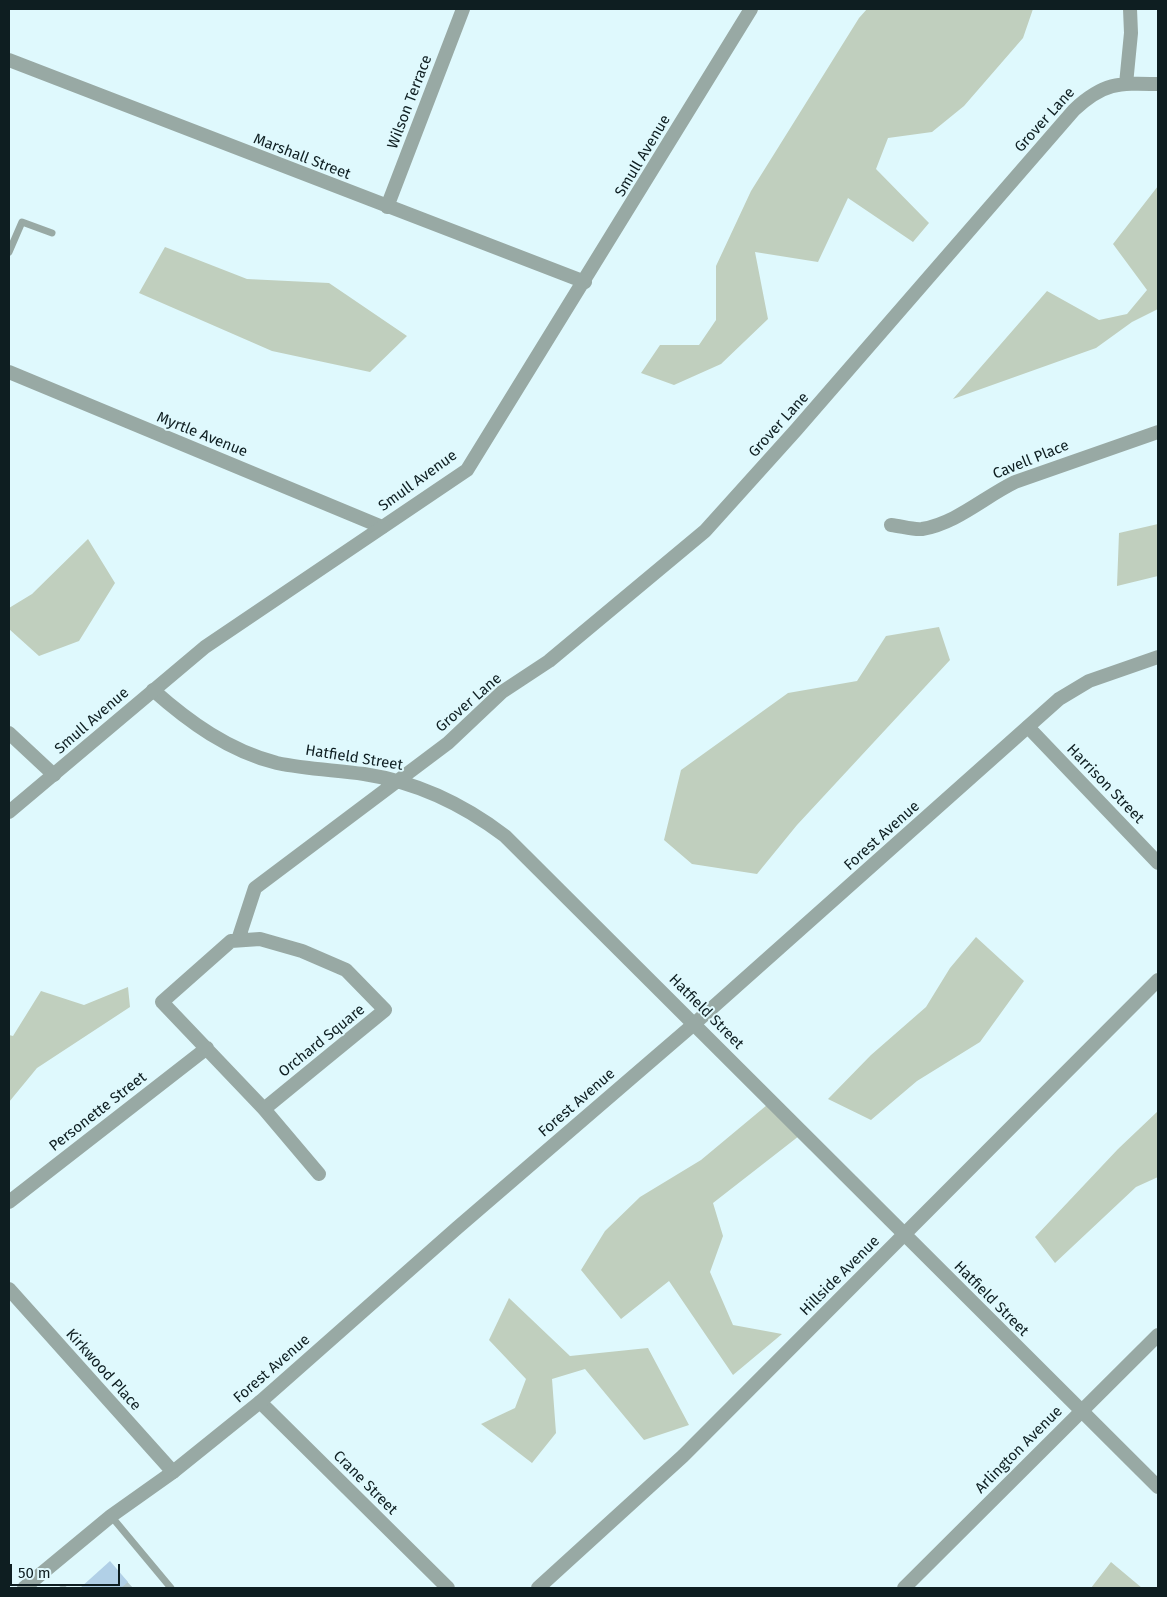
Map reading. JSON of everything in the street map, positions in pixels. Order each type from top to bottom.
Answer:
[{"type":"street","name":"Wilson Terrace","points":[[387,207],[463,9]]},
{"type":"street","name":"Smull Avenue","points":[[9,812],[205,647],[467,470],[751,9]]},
{"type":"street","points":[[1126,84],[1131,33],[1130,9]]},
{"type":"street","name":"Marshall Street","points":[[9,60],[584,282]]},
{"type":"street","name":"Grover Lane","points":[[399,781],[448,743],[502,692],[549,662],[705,531],[796,430],[1074,110],[1090,94],[1109,86],[1158,84]]},
{"type":"street","name":"Myrtle Avenue","points":[[9,372],[382,527]]},
{"type":"street","name":"Cavell Place","points":[[891,525],[921,529],[954,519],[987,496],[1015,482],[1158,432]]},
{"type":"street","name":"Forest Avenue","points":[[24,1588],[111,1516],[173,1472],[260,1402],[457,1228],[694,1024],[1059,699],[1088,681],[1158,657]]},
{"type":"street","name":"Hatfield Street","points":[[153,690],[187,720],[224,743],[276,763],[399,781],[451,801],[505,836],[1158,1487]]},
{"type":"street","name":"Harrison Street","points":[[1028,727],[1158,864]]},
{"type":"street","points":[[9,733],[54,775]]},
{"type":"street","points":[[319,1174],[264,1109],[162,1002],[231,941],[238,940],[255,888],[399,781]]},
{"type":"street","name":"Orchard Square","points":[[238,940],[260,939],[302,951],[346,970],[385,1010],[264,1109]]},
{"type":"street","name":"Hillside Avenue","points":[[538,1588],[683,1456],[1158,980]]},
{"type":"street","name":"Personette Street","points":[[9,1202],[207,1048]]},
{"type":"street","name":"Kirkwood Place","points":[[9,1289],[173,1472]]},
{"type":"street","name":"Arlington Avenue","points":[[904,1588],[1158,1335]]},
{"type":"street","name":"Crane Street","points":[[260,1402],[448,1588]]},
{"type":"lane","points":[[9,252],[22,222],[52,233]]},
{"type":"lane","points":[[111,1516],[172,1588]]},
{"type":"green space","points":[[867,9],[1033,9],[1023,38],[964,106],[932,132],[888,138],[876,169],[929,223],[913,242],[848,198],[818,262],[755,252],[768,319],[721,364],[674,385],[641,373],[660,345],[699,345],[716,320],[716,266],[751,191],[859,18]]},
{"type":"green space","points":[[1158,186],[1158,309],[1132,322],[1096,348],[953,399],[1047,291],[1099,320],[1127,314],[1147,290],[1113,244]]},
{"type":"green space","points":[[165,247],[247,279],[329,283],[407,336],[370,372],[272,351],[139,293]]},
{"type":"green space","points":[[1158,524],[1158,576],[1117,586],[1119,533]]},
{"type":"green space","points":[[88,539],[115,583],[79,641],[39,656],[9,629],[9,608],[32,594]]},
{"type":"green space","points":[[939,627],[950,660],[797,825],[757,874],[692,864],[664,840],[681,770],[788,693],[857,681],[886,636]]},
{"type":"green space","points":[[976,937],[1024,981],[980,1042],[917,1081],[871,1120],[828,1099],[871,1055],[926,1007],[950,968]]},
{"type":"green space","points":[[128,987],[130,1007],[37,1068],[9,1102],[9,1035],[13,1036],[41,991],[84,1005]]},
{"type":"green space","points":[[767,1105],[799,1136],[713,1203],[723,1236],[710,1272],[733,1325],[782,1334],[733,1375],[669,1281],[621,1319],[581,1270],[605,1231],[640,1197],[701,1160]]},
{"type":"green space","points":[[1158,1111],[1158,1177],[1136,1187],[1055,1263],[1035,1237],[1118,1149]]},
{"type":"green space","points":[[509,1298],[570,1356],[648,1348],[689,1425],[644,1440],[585,1369],[552,1379],[556,1433],[532,1463],[481,1424],[515,1408],[526,1379],[489,1340]]},
{"type":"green space","points":[[1111,1562],[1142,1588],[1091,1588]]},
{"type":"building","points":[[110,1561],[128,1582],[121,1588],[80,1588]]}]
